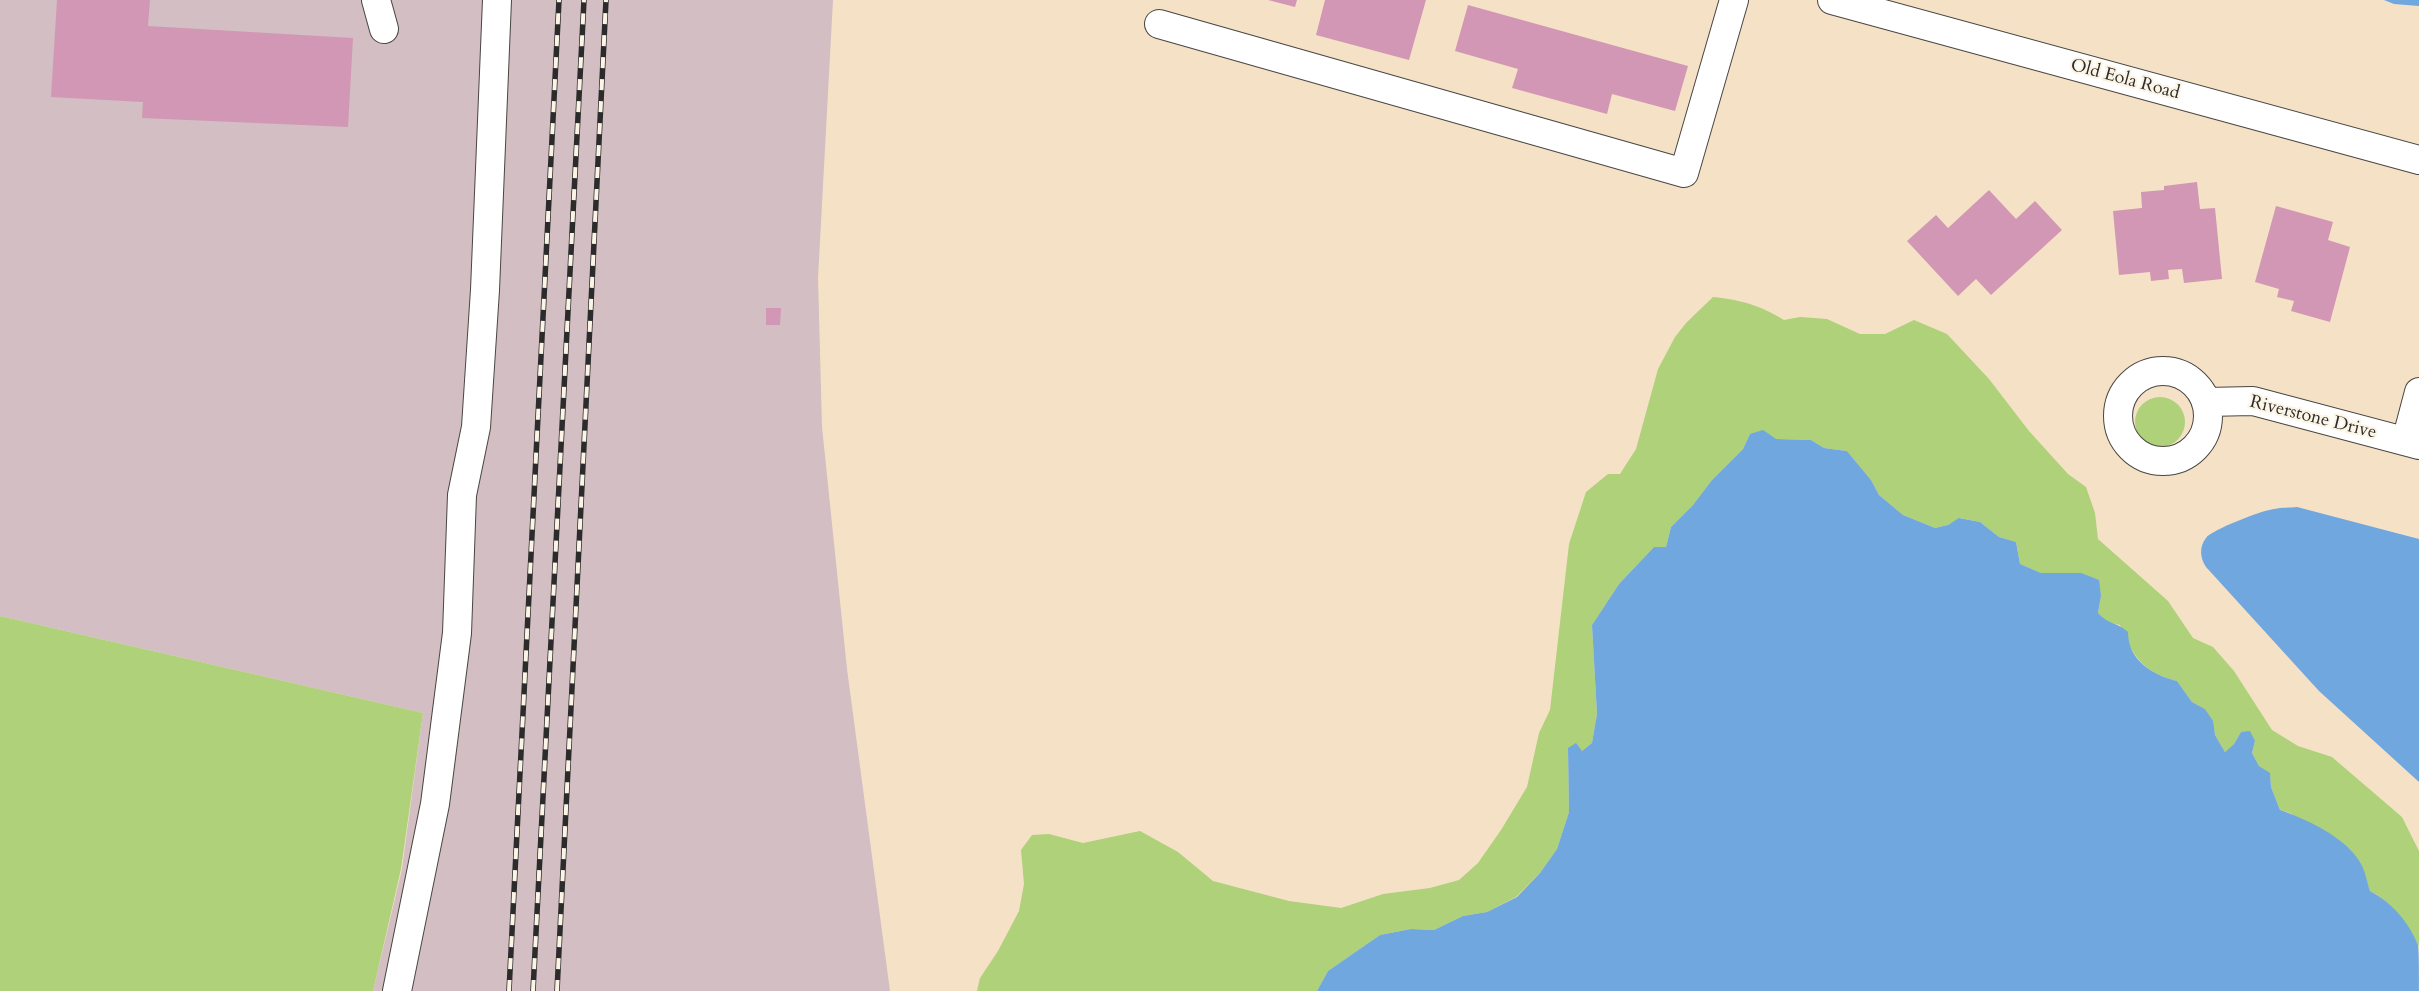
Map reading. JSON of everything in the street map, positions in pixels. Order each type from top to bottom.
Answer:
[{"type":"street","points":[[376,0],[384,29]]},
{"type":"street","points":[[397,991],[435,804],[457,633],[462,495],[476,427],[486,290],[497,0]]},
{"type":"street","points":[[1159,24],[1684,173],[1734,0]]},
{"type":"street","name":"Old Eola Road","points":[[1832,0],[2419,160]]},
{"type":"street","points":[[2412,443],[2419,392]]},
{"type":"street","name":"Riverstone Drive","points":[[2206,402],[2252,401],[2412,443]]},
{"type":"shaded area","points":[[0,0],[833,0],[818,278],[822,427],[847,669],[890,991],[373,991],[402,869],[423,713],[0,616]]},
{"type":"green space","points":[[1713,297],[1750,304],[1784,320],[1800,317],[1827,319],[1860,334],[1885,334],[1914,320],[1947,334],[1989,379],[2029,431],[2068,474],[2086,487],[2095,513],[2098,539],[2168,601],[2193,638],[2213,647],[2234,671],[2272,730],[2298,746],[2332,757],[2402,817],[2419,851],[2419,946],[2404,922],[2386,901],[2370,891],[2360,862],[2290,813],[2280,810],[2271,787],[2270,774],[2259,766],[2252,753],[2255,741],[2241,732],[2234,744],[2225,752],[2215,735],[2212,721],[2205,709],[2192,702],[2177,681],[2156,673],[2141,662],[2129,646],[2120,625],[2107,622],[2098,613],[2101,596],[2081,573],[2041,573],[2020,564],[2016,542],[1999,537],[1980,522],[1960,518],[1948,525],[1935,528],[1903,515],[1879,495],[1871,480],[1847,451],[1824,448],[1811,440],[1776,439],[1750,434],[1743,449],[1712,480],[1693,505],[1671,527],[1666,547],[1654,547],[1619,584],[1592,625],[1597,714],[1592,743],[1582,751],[1568,748],[1569,812],[1557,849],[1540,873],[1516,897],[1487,912],[1463,916],[1434,930],[1411,929],[1380,935],[1328,971],[1317,991],[977,991],[980,978],[998,951],[1019,911],[1024,884],[1021,850],[1032,835],[1049,834],[1083,843],[1140,831],[1178,852],[1213,881],[1289,901],[1341,908],[1383,894],[1430,888],[1459,880],[1478,863],[1527,787],[1539,733],[1550,710],[1569,544],[1586,492],[1608,474],[1620,474],[1636,449],[1658,369],[1675,337],[1686,323]]},
{"type":"green space","points":[[2160,397],[2170,399],[2178,404],[2183,412],[2185,422],[2183,432],[2178,440],[2170,445],[2160,447],[2150,445],[2142,440],[2137,432],[2135,422],[2137,412],[2142,404],[2150,399]]},
{"type":"green space","points":[[0,616],[423,713],[401,869],[373,991],[0,991]]},
{"type":"water","points":[[2384,0],[2419,0],[2419,6],[2394,4]]},
{"type":"water","points":[[1763,430],[1776,439],[1811,440],[1824,448],[1847,451],[1871,480],[1879,495],[1903,515],[1935,528],[1948,525],[1959,518],[1980,522],[1999,537],[2016,542],[2020,564],[2041,573],[2081,573],[2099,580],[2101,596],[2098,613],[2106,620],[2128,632],[2132,651],[2143,665],[2159,675],[2177,681],[2192,702],[2205,709],[2213,721],[2215,735],[2225,752],[2234,744],[2241,732],[2250,731],[2255,741],[2252,753],[2259,766],[2270,773],[2271,787],[2280,810],[2324,830],[2353,853],[2362,865],[2370,891],[2392,907],[2410,928],[2418,945],[2419,991],[1317,991],[1328,971],[1380,935],[1411,929],[1434,930],[1463,916],[1487,912],[1517,897],[1540,873],[1557,849],[1569,812],[1568,748],[1576,743],[1582,751],[1592,743],[1597,714],[1592,625],[1619,584],[1654,547],[1666,547],[1671,527],[1693,505],[1712,480],[1743,449],[1750,434]]},
{"type":"water","points":[[2297,507],[2419,539],[2419,782],[2319,691],[2204,564],[2201,549],[2204,541],[2210,534],[2268,510]]},
{"type":"building","points":[[57,0],[150,0],[148,26],[353,38],[348,127],[142,118],[143,102],[51,97]]},
{"type":"building","points":[[1268,0],[1297,0],[1295,7]]},
{"type":"building","points":[[1325,0],[1426,0],[1409,60],[1316,35]]},
{"type":"building","points":[[1468,5],[1688,66],[1675,111],[1612,94],[1607,114],[1512,88],[1518,69],[1455,51]]},
{"type":"building","points":[[2197,182],[2200,209],[2215,208],[2222,279],[2184,283],[2182,269],[2168,270],[2169,279],[2151,281],[2150,272],[2119,275],[2113,211],[2142,208],[2141,192],[2164,190],[2164,186]]},
{"type":"building","points":[[1989,190],[2016,219],[2035,201],[2062,230],[1991,295],[1976,279],[1958,296],[1907,241],[1936,215],[1948,228]]},
{"type":"building","points":[[2276,206],[2333,222],[2328,240],[2350,247],[2330,322],[2291,311],[2294,301],[2277,297],[2279,289],[2255,282]]},
{"type":"building","points":[[766,308],[781,308],[780,325],[766,325]]},
{"type":"railway","points":[[509,991],[559,0]]},
{"type":"railway","points":[[533,991],[584,0]]},
{"type":"railway","points":[[557,991],[606,0]]}]
